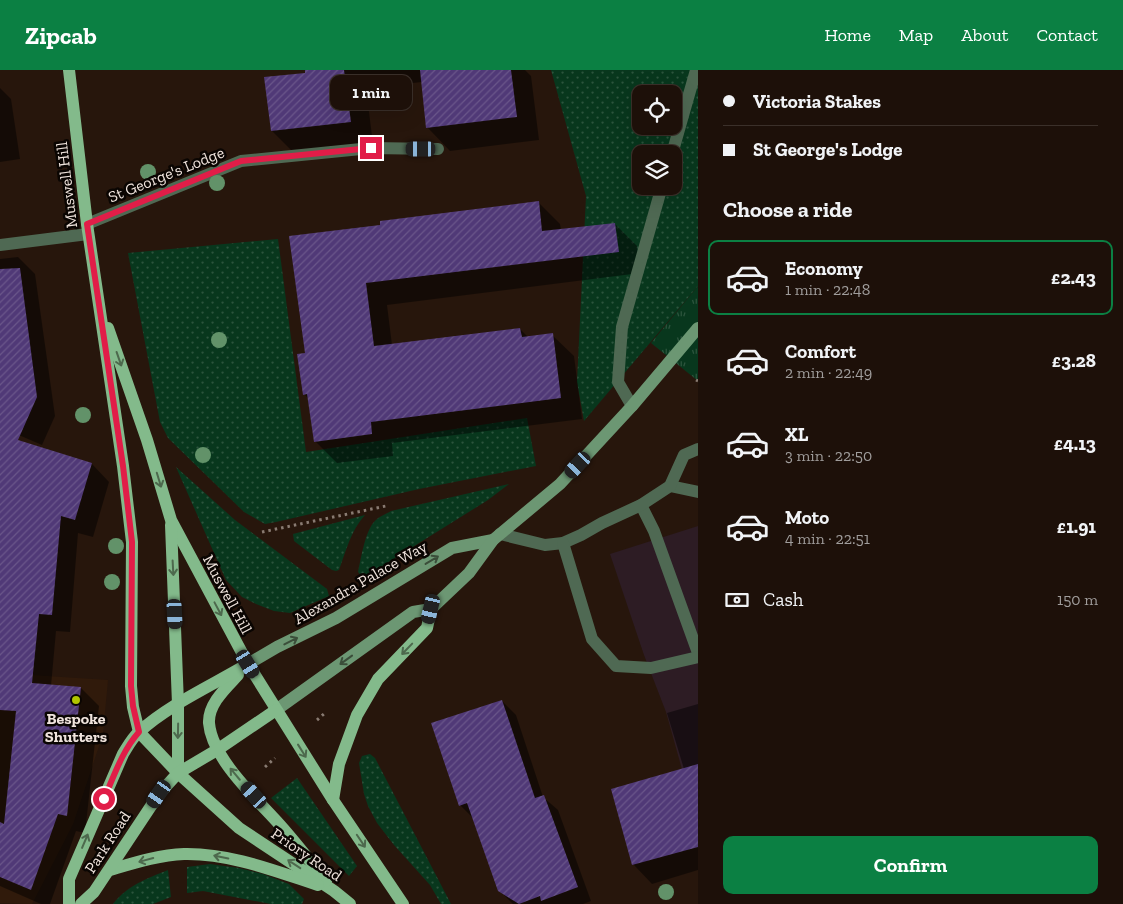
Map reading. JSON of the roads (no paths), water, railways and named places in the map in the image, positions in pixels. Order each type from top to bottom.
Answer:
[{"type":"main road","name":"Muswell Hill","points":[[69,70],[97,297],[123,466],[132,542],[131,686],[139,732]]},
{"type":"main road","name":"Muswell Hill","points":[[97,297],[147,440],[170,520],[248,664],[333,800],[403,904]]},
{"type":"main road","points":[[170,520],[178,704],[178,773]]},
{"type":"main road","points":[[333,800],[342,755],[357,715],[378,679],[427,628],[431,609]]},
{"type":"main road","points":[[248,664],[220,695],[211,713],[209,723],[217,750],[232,771],[281,826],[334,891]]},
{"type":"main road","name":"Park Road","points":[[69,904],[69,879],[123,754],[132,740],[139,732],[178,704],[248,664]]},
{"type":"main road","name":"Park Road","points":[[81,904],[94,892],[159,794],[178,773],[217,750],[276,710]]},
{"type":"main road","points":[[139,732],[178,773]]},
{"type":"main road","name":"Priory Road","points":[[178,773],[239,828],[334,891],[350,904]]},
{"type":"main road","points":[[110,870],[154,858],[183,854],[210,854],[255,864],[334,891]]},
{"type":"street","points":[[675,145],[696,70]]},
{"type":"street","name":"St George's Lodge","points":[[0,245],[88,229],[241,161],[371,148],[438,149]]},
{"type":"street","points":[[632,406],[618,382],[622,327],[659,195]]},
{"type":"street","name":"Alexandra Palace Way","points":[[276,710],[413,612],[431,609],[469,573],[497,537],[560,484],[632,406],[698,328]]},
{"type":"street","points":[[497,537],[546,545],[563,543],[641,505],[670,486],[684,455],[698,449]]},
{"type":"street","points":[[670,486],[698,492]]},
{"type":"street","points":[[641,505],[654,531],[698,653]]},
{"type":"street","name":"Alexandra Palace Way","points":[[248,664],[277,647],[336,618],[452,548],[497,537]]},
{"type":"street","points":[[563,543],[592,640],[616,666],[651,668],[698,658]]},
{"type":"place","name":"Bespoke Shutters","points":[[76,700]]}]
